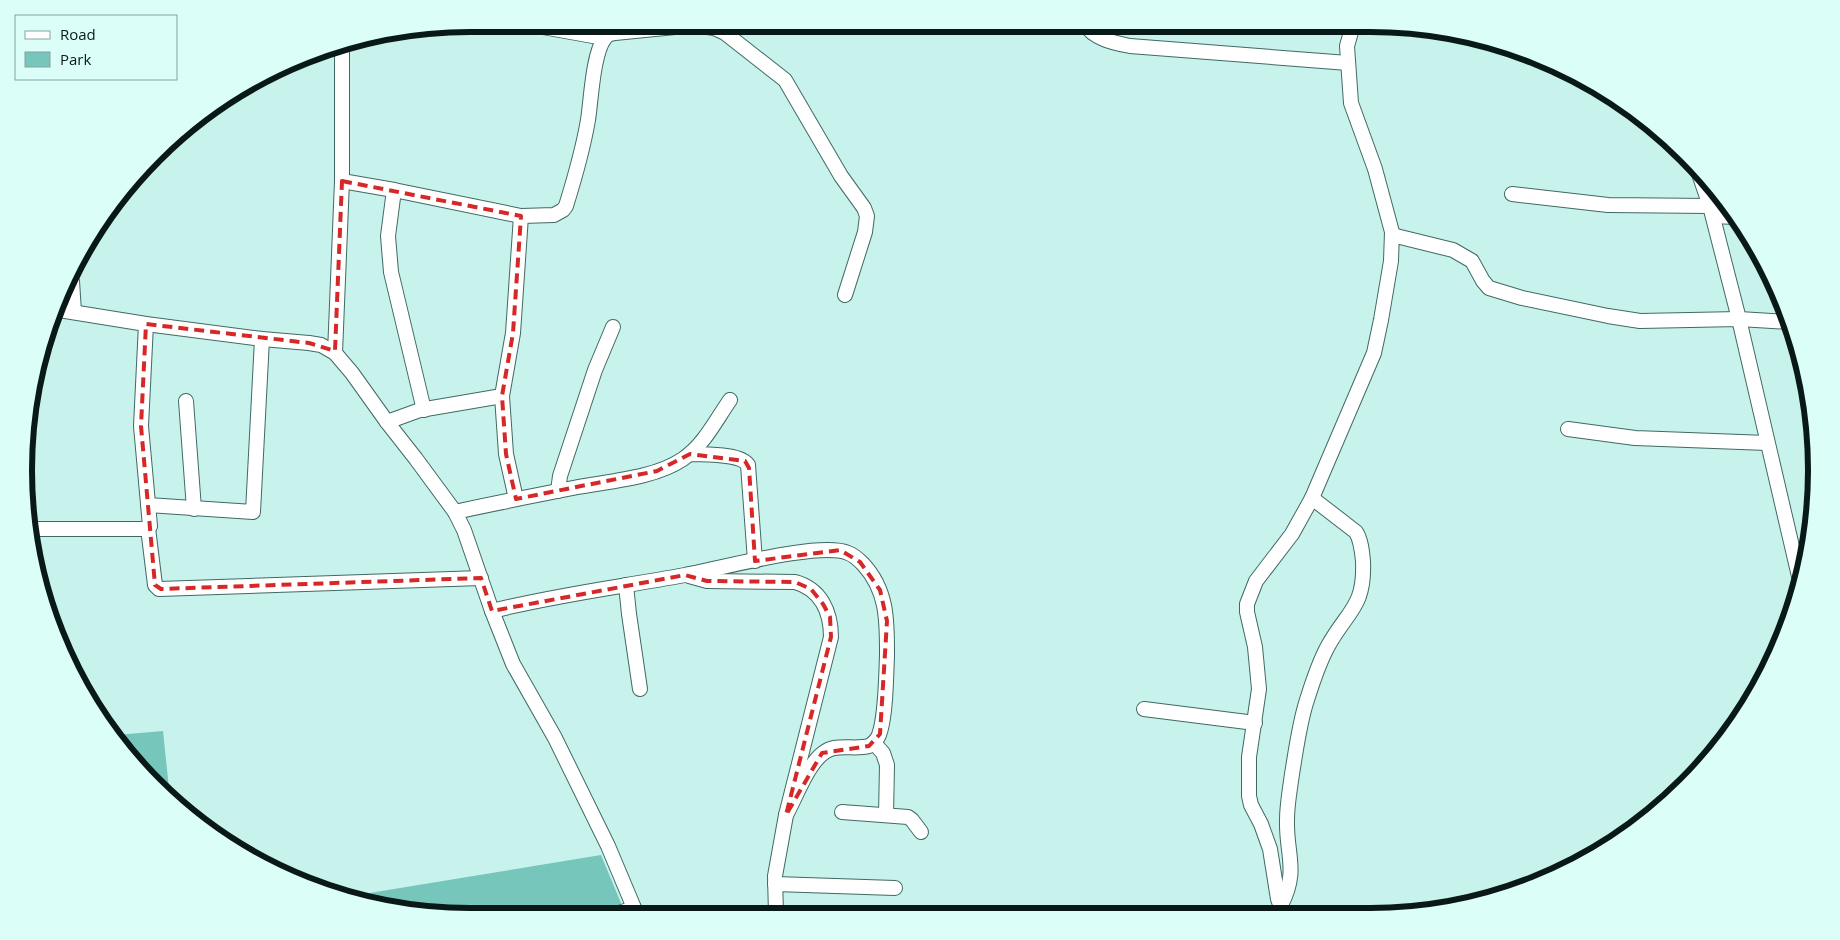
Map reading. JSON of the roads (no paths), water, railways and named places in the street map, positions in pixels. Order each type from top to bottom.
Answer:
[{"type":"street","points":[[571,32],[604,38]]},
{"type":"street","points":[[342,181],[521,216],[554,215],[566,206],[580,160],[591,89],[604,38],[609,34],[624,32]]},
{"type":"street","points":[[723,32],[772,67],[785,80],[841,176],[864,208],[867,216],[866,232],[845,295]]},
{"type":"street","points":[[1091,32],[1107,40],[1130,46],[1348,63]]},
{"type":"street","points":[[1282,908],[1278,899],[1270,849],[1249,796],[1249,757],[1259,690],[1259,674],[1247,612],[1248,599],[1256,581],[1292,534],[1312,498],[1374,353],[1391,261],[1392,235],[1384,200],[1351,103],[1347,46],[1351,32]]},
{"type":"street","points":[[335,353],[342,181],[342,52]]},
{"type":"street","points":[[1704,188],[1712,211],[1740,319],[1797,566]]},
{"type":"street","points":[[394,190],[388,236],[391,272],[424,410]]},
{"type":"street","points":[[1512,194],[1608,205],[1712,211],[1725,215]]},
{"type":"street","points":[[516,499],[506,454],[502,396],[513,334],[521,216]]},
{"type":"street","points":[[1392,235],[1453,250],[1472,261],[1488,288],[1522,298],[1640,321],[1740,319],[1781,321]]},
{"type":"street","points":[[73,288],[74,312]]},
{"type":"street","points":[[63,311],[146,324],[321,345],[335,353],[352,373],[455,512],[464,530],[492,611],[513,664],[556,738],[608,846],[635,908]]},
{"type":"street","points":[[146,324],[141,426],[150,524],[148,528],[155,586],[158,589],[481,578]]},
{"type":"street","points":[[558,491],[560,476],[613,327]]},
{"type":"street","points":[[148,505],[253,512],[262,339]]},
{"type":"street","points":[[387,422],[424,410],[502,396]]},
{"type":"street","points":[[455,512],[657,471],[674,465],[690,454],[704,439],[730,400]]},
{"type":"street","points":[[186,401],[194,509]]},
{"type":"street","points":[[1568,429],[1635,438],[1767,443]]},
{"type":"street","points":[[690,454],[737,458],[745,461],[748,465],[755,561]]},
{"type":"street","points":[[1282,908],[1292,874],[1287,812],[1297,741],[1305,705],[1325,654],[1355,606],[1362,588],[1362,554],[1356,532],[1312,498]]},
{"type":"street","points":[[36,529],[148,528]]},
{"type":"street","points":[[492,611],[543,598],[686,575],[810,551],[840,550],[848,552],[856,558],[876,581],[885,604],[887,620],[886,673],[880,734],[874,743],[863,748],[834,748],[822,753],[813,764],[786,815]]},
{"type":"street","points":[[686,575],[707,581],[796,582],[804,584],[816,594],[830,617],[831,637],[786,815],[775,884],[776,908]]},
{"type":"street","points":[[626,584],[640,690]]},
{"type":"street","points":[[1144,709],[1255,723]]},
{"type":"street","points":[[874,743],[883,753],[886,765],[886,815]]},
{"type":"street","points":[[842,812],[908,817],[921,832]]},
{"type":"street","points":[[775,884],[895,888]]}]
